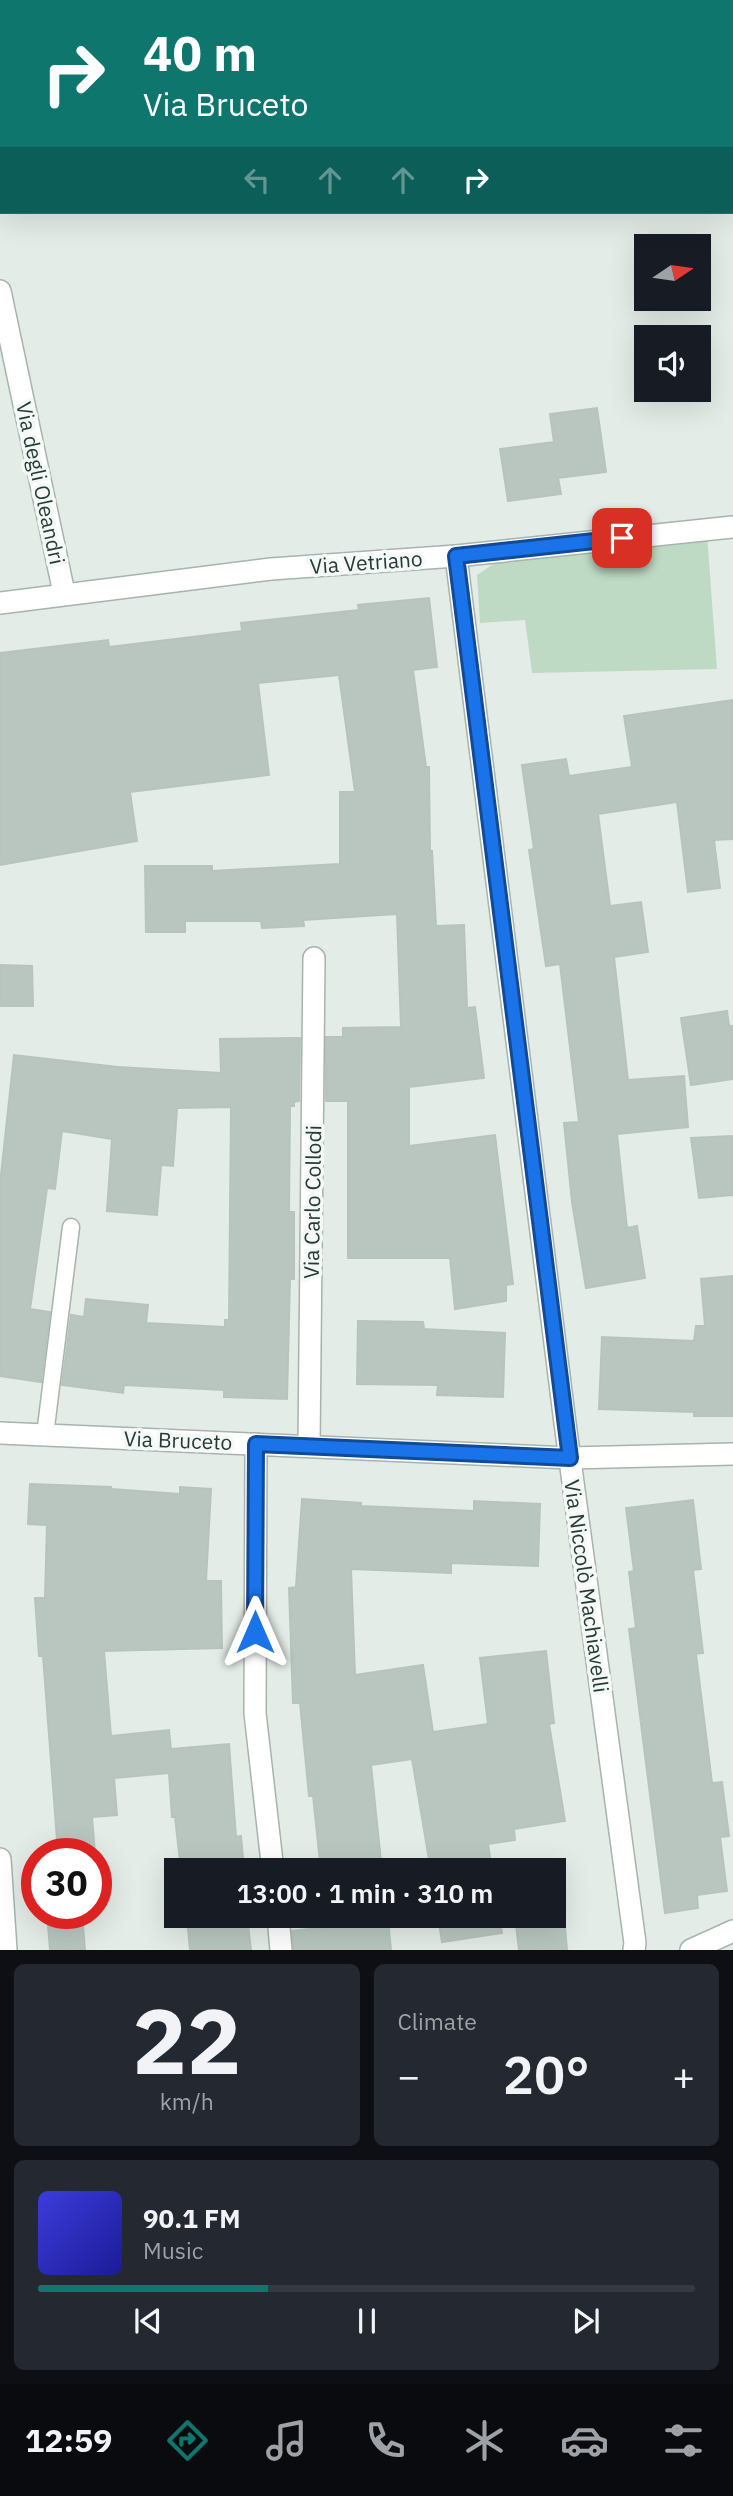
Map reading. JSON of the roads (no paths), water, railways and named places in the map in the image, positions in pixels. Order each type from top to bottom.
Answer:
[{"type":"street","name":"Via degli Oleandri","points":[[0,291],[64,593]]},
{"type":"street","name":"Via Vetriano","points":[[0,603],[271,569],[456,556],[733,527]]},
{"type":"street","name":"Via Niccolò Machiavelli","points":[[456,556],[634,1950]]},
{"type":"street","name":"Via Carlo Collodi","points":[[309,1446],[314,958]]},
{"type":"street","name":"Via Bruceto","points":[[0,1433],[570,1458],[733,1454]]},
{"type":"street","points":[[256,1444],[255,1713],[272,1858]]},
{"type":"street","points":[[0,1859],[6,1950]]},
{"type":"street","points":[[279,1928],[281,1950]]},
{"type":"street","points":[[691,1950],[733,1931]]},
{"type":"lane","points":[[45,1435],[71,1227]]}]
